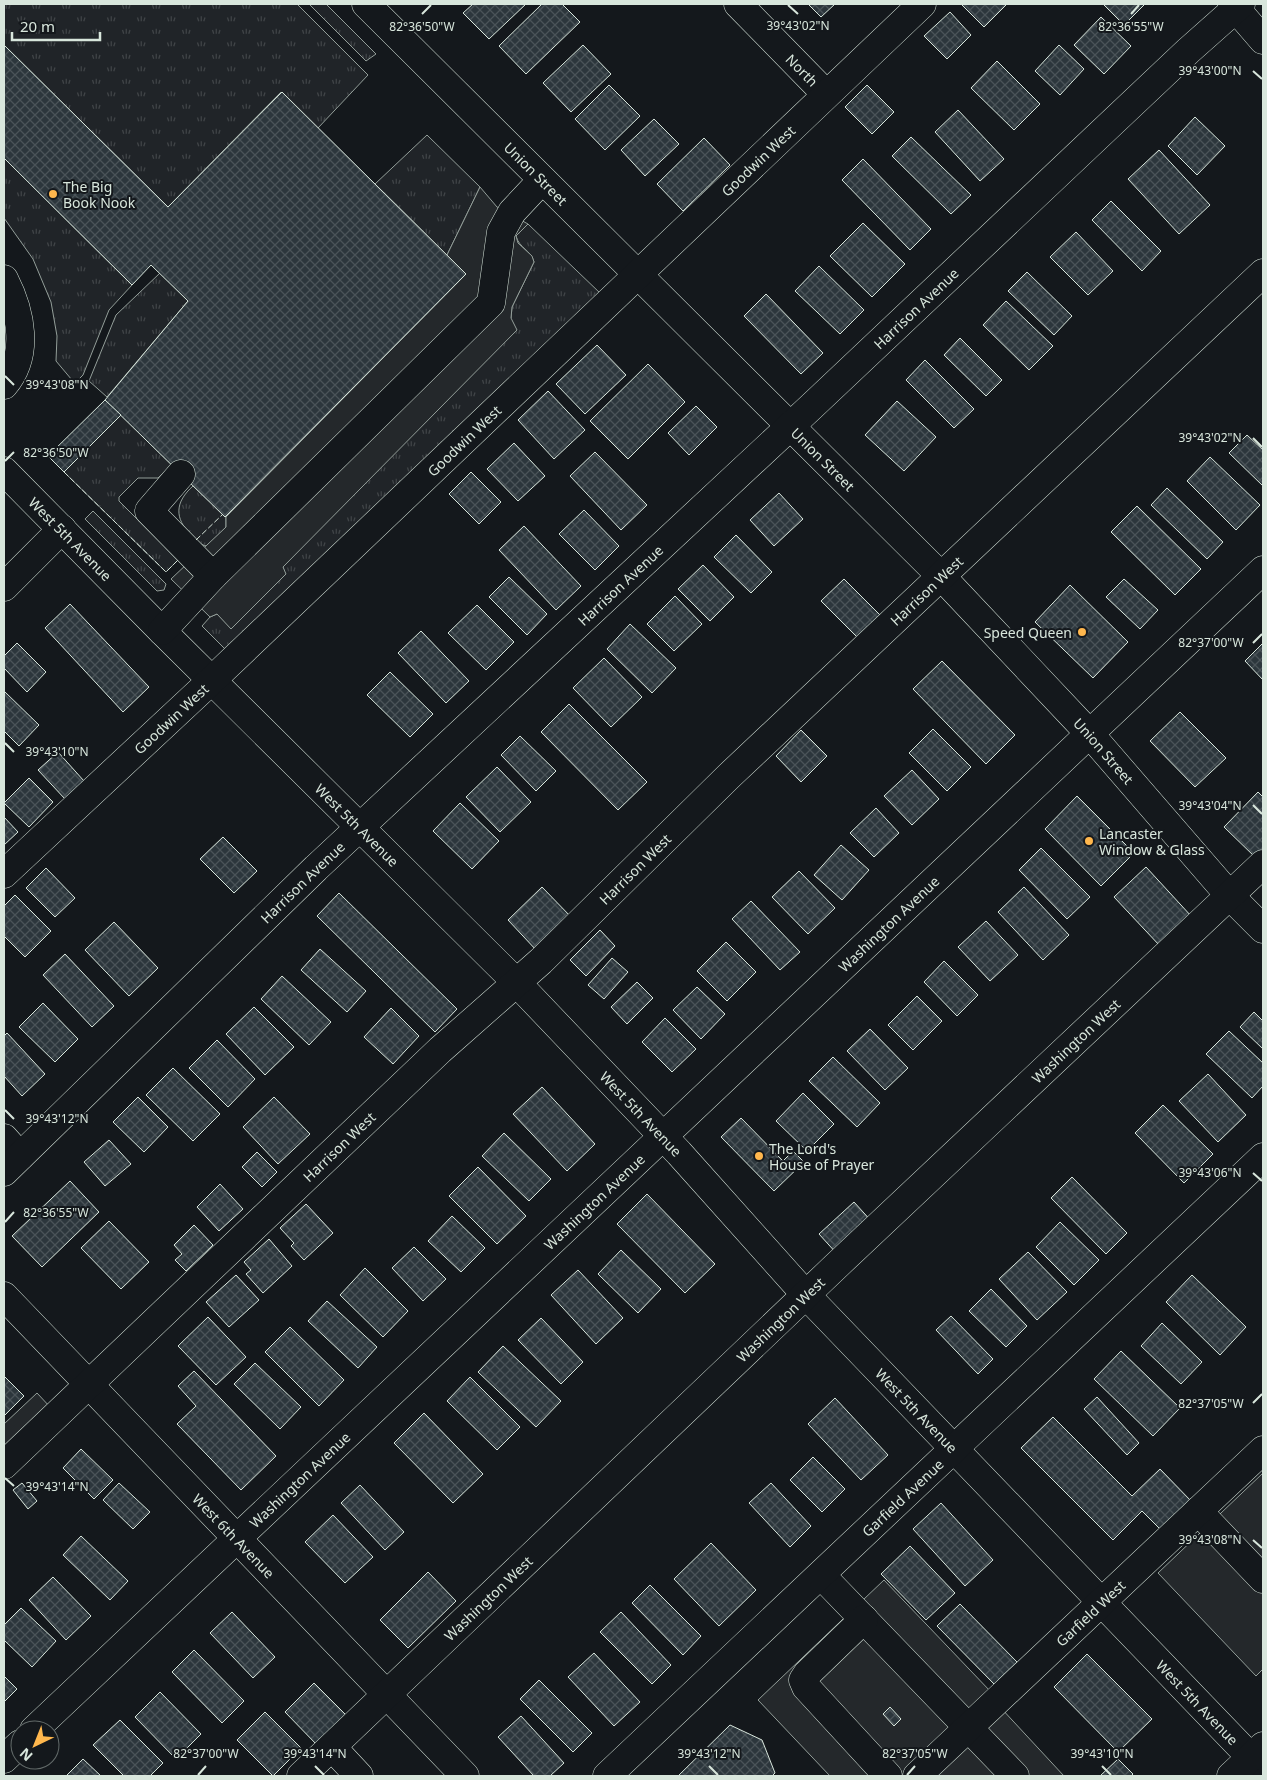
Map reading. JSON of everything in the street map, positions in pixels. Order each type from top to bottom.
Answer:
[{"type":"street","name":"Union Street","points":[[366,4],[942,577],[1090,733],[1230,896],[1263,929]]},
{"type":"street","name":"North","points":[[738,4],[826,94]]},
{"type":"street","name":"Goodwin West","points":[[4,874],[212,680],[922,4]]},
{"type":"street","points":[[1236,5],[1263,40]]},
{"type":"street","name":"Harrison Avenue","points":[[9,1155],[790,427],[1236,5]]},
{"type":"street","points":[[162,631],[213,576],[491,303],[502,232],[512,212],[542,180]]},
{"type":"street","name":"Harrison West","points":[[4,1465],[440,1050],[479,1018],[541,961],[729,776],[1263,274]]},
{"type":"street","points":[[4,279],[13,300],[20,334],[21,350],[18,364],[4,385]]},
{"type":"street","name":"West 5th Avenue","points":[[4,471],[162,631],[516,982],[662,1135],[806,1294],[954,1449],[1101,1602],[1259,1758]]},
{"type":"street","points":[[181,474],[149,512],[213,576]]},
{"type":"street","points":[[4,587],[62,529]]},
{"type":"street","name":"Washington Avenue","points":[[45,1720],[662,1135],[802,1008],[1263,570]]},
{"type":"street","name":"Washington West","points":[[301,1776],[806,1294],[1263,864]]},
{"type":"street","name":"Garfield Avenue","points":[[607,1776],[1263,1157]]},
{"type":"street","name":"West 6th Avenue","points":[[4,1296],[465,1776]]},
{"type":"street","name":"Garfield West","points":[[917,1776],[1198,1511],[1261,1458]]},
{"type":"street","points":[[1198,1511],[1263,1579]]},
{"type":"street","points":[[821,1575],[1015,1776]]},
{"type":"street","points":[[864,1619],[803,1680],[806,1687],[888,1776]]},
{"type":"street","points":[[332,1747],[360,1776]]},
{"type":"street","points":[[1231,1776],[1259,1758]]},
{"type":"green space","points":[[4,4],[297,4],[368,75],[318,128],[281,92],[168,207],[4,45]]},
{"type":"green space","points":[[309,4],[326,4],[376,54],[366,61]]},
{"type":"green space","points":[[427,135],[480,187],[447,255],[375,184]]},
{"type":"green space","points":[[4,158],[132,285],[109,310],[83,375],[78,380],[72,380],[56,361],[57,336],[51,302],[33,259],[4,218]]},
{"type":"green space","points":[[528,224],[600,293],[229,653],[202,626],[210,617],[217,614],[231,628],[285,574],[283,567],[511,318],[512,307],[534,262],[516,236]]},
{"type":"green space","points":[[160,273],[188,301],[107,397],[89,381],[116,315]]},
{"type":"green space","points":[[121,415],[172,465],[158,478],[138,478],[119,497],[119,501],[178,560],[166,572],[64,472]]},
{"type":"green space","points":[[193,486],[226,517],[226,527],[207,546],[200,543],[185,529],[179,516],[180,504]]},
{"type":"green space","points":[[93,511],[166,584],[164,590],[157,591],[85,519]]},
{"type":"shaded area","points":[[480,187],[497,207],[528,224],[516,236],[518,243],[532,256],[534,262],[512,307],[511,318],[517,330],[283,567],[286,574],[231,629],[217,614],[210,617],[171,579],[226,527],[226,517],[466,274],[447,255]]},
{"type":"shaded area","points":[[37,1393],[51,1408],[4,1452],[4,1424]]},
{"type":"shaded area","points":[[1263,1473],[1263,1669],[1256,1676],[1158,1573]]},
{"type":"shaded area","points":[[884,1580],[991,1692],[902,1776],[830,1776],[758,1700]]},
{"type":"shaded area","points":[[1000,1707],[1064,1776],[928,1776]]},
{"type":"building","points":[[473,4],[526,4],[489,39],[463,13]]},
{"type":"building","points":[[542,4],[562,4],[580,22],[526,74],[499,46]]},
{"type":"building","points":[[808,4],[835,4],[821,17]]},
{"type":"building","points":[[961,4],[1007,4],[984,27]]},
{"type":"building","points":[[1103,4],[1145,4],[1124,25]]},
{"type":"building","points":[[950,12],[971,35],[947,59],[924,36]]},
{"type":"building","points":[[1101,17],[1131,46],[1104,74],[1074,45]]},
{"type":"building","points":[[4,45],[168,207],[282,92],[466,274],[225,517],[105,400],[188,301],[151,265],[132,285],[4,158]]},
{"type":"building","points":[[583,45],[611,74],[571,112],[543,83]]},
{"type":"building","points":[[1059,45],[1084,69],[1060,95],[1035,71]]},
{"type":"building","points":[[997,61],[1040,104],[1014,130],[971,88]]},
{"type":"building","points":[[609,85],[640,116],[605,150],[575,119]]},
{"type":"building","points":[[867,85],[894,112],[872,134],[845,107]]},
{"type":"building","points":[[958,110],[1004,159],[980,181],[935,132]]},
{"type":"building","points":[[1195,117],[1225,146],[1197,175],[1168,146]]},
{"type":"building","points":[[654,119],[679,144],[645,176],[621,150]]},
{"type":"building","points":[[911,137],[971,195],[951,214],[892,156]]},
{"type":"building","points":[[704,138],[730,165],[683,211],[657,184]]},
{"type":"building","points":[[1159,150],[1210,205],[1179,234],[1128,179]]},
{"type":"building","points":[[863,159],[931,229],[910,250],[842,180]]},
{"type":"building","points":[[1111,201],[1161,251],[1142,271],[1092,220]]},
{"type":"building","points":[[863,223],[905,264],[872,297],[830,256]]},
{"type":"building","points":[[1076,232],[1113,271],[1088,295],[1050,257]]},
{"type":"building","points":[[819,266],[864,310],[840,334],[795,291]]},
{"type":"building","points":[[1027,272],[1072,316],[1054,335],[1008,291]]},
{"type":"building","points":[[766,294],[823,353],[801,374],[744,316]]},
{"type":"building","points":[[1006,301],[1053,346],[1029,370],[983,325]]},
{"type":"building","points":[[960,338],[1002,380],[986,396],[944,355]]},
{"type":"building","points":[[597,345],[626,375],[585,414],[556,384]]},
{"type":"building","points":[[925,360],[974,409],[954,428],[906,380]]},
{"type":"building","points":[[648,364],[685,402],[628,459],[590,421]]},
{"type":"building","points":[[548,391],[585,430],[554,459],[518,420]]},
{"type":"building","points":[[105,400],[121,415],[64,472],[48,456]]},
{"type":"building","points":[[897,401],[936,437],[904,471],[865,435]]},
{"type":"building","points":[[696,406],[717,427],[689,455],[668,433]]},
{"type":"building","points":[[1247,435],[1263,450],[1263,486],[1229,453]]},
{"type":"building","points":[[514,443],[545,476],[518,501],[487,469]]},
{"type":"building","points":[[595,452],[647,505],[621,530],[570,476]]},
{"type":"building","points":[[1210,457],[1260,505],[1236,530],[1187,481]]},
{"type":"building","points":[[471,472],[501,502],[479,524],[449,494]]},
{"type":"building","points":[[1167,488],[1223,542],[1207,559],[1151,505]]},
{"type":"building","points":[[779,493],[803,519],[774,546],[750,520]]},
{"type":"building","points":[[1137,506],[1201,569],[1175,595],[1111,532]]},
{"type":"building","points":[[584,510],[619,546],[595,570],[559,534]]},
{"type":"building","points":[[524,526],[581,586],[556,610],[499,550]]},
{"type":"building","points":[[736,535],[772,572],[751,593],[714,557]]},
{"type":"building","points":[[703,565],[734,597],[710,621],[678,589]]},
{"type":"building","points":[[509,577],[547,614],[527,635],[489,597]]},
{"type":"building","points":[[844,579],[881,616],[858,638],[821,601]]},
{"type":"building","points":[[1124,579],[1158,610],[1140,629],[1106,597]]},
{"type":"building","name":"Speed Queen","points":[[1070,585],[1128,642],[1093,678],[1035,622]]},
{"type":"building","points":[[675,596],[702,624],[674,651],[647,624]]},
{"type":"building","points":[[70,604],[149,687],[123,712],[45,628]]},
{"type":"building","points":[[477,605],[514,642],[486,670],[448,633]]},
{"type":"building","points":[[630,624],[676,668],[652,693],[607,649]]},
{"type":"building","points":[[421,631],[469,681],[446,703],[398,653]]},
{"type":"building","points":[[17,643],[46,672],[27,692],[4,668],[4,656]]},
{"type":"building","points":[[1263,643],[1263,680],[1245,661]]},
{"type":"building","points":[[604,658],[642,697],[611,727],[573,688]]},
{"type":"building","points":[[942,661],[1015,735],[986,764],[913,689]]},
{"type":"building","points":[[390,672],[433,714],[410,737],[367,695]]},
{"type":"building","points":[[4,691],[39,725],[19,746],[4,731]]},
{"type":"building","points":[[569,704],[647,782],[618,810],[541,732]]},
{"type":"building","points":[[1180,712],[1226,758],[1195,787],[1150,741]]},
{"type":"building","points":[[933,729],[971,767],[947,791],[909,753]]},
{"type":"building","points":[[801,730],[827,756],[801,782],[776,756]]},
{"type":"building","points":[[520,736],[556,771],[536,791],[501,755]]},
{"type":"building","points":[[58,752],[84,781],[65,799],[38,770]]},
{"type":"building","points":[[497,767],[531,802],[500,832],[466,797]]},
{"type":"building","points":[[912,770],[939,799],[912,825],[884,796]]},
{"type":"building","points":[[29,778],[53,802],[29,827],[4,803]]},
{"type":"building","points":[[1258,792],[1263,797],[1263,851],[1256,858],[1224,827]]},
{"type":"building","name":"Lancaster Window & Glass","points":[[1077,796],[1134,853],[1101,886],[1045,829]]},
{"type":"building","points":[[460,803],[499,841],[472,869],[433,831]]},
{"type":"building","points":[[876,808],[899,833],[874,857],[850,833]]},
{"type":"building","points":[[4,817],[18,832],[4,845]]},
{"type":"building","points":[[223,837],[257,871],[234,893],[200,859]]},
{"type":"building","points":[[841,845],[869,870],[842,900],[814,875]]},
{"type":"building","points":[[1041,848],[1090,897],[1067,919],[1019,870]]},
{"type":"building","points":[[1146,867],[1192,917],[1160,946],[1114,897]]},
{"type":"building","points":[[46,868],[75,898],[55,917],[26,888]]},
{"type":"building","points":[[799,871],[835,908],[808,934],[772,897]]},
{"type":"building","points":[[542,887],[572,918],[537,951],[508,920]]},
{"type":"building","points":[[1024,887],[1069,935],[1043,960],[998,912]]},
{"type":"building","points":[[339,893],[457,1009],[435,1032],[317,916]]},
{"type":"building","points":[[15,895],[51,931],[25,957],[4,936],[4,906]]},
{"type":"building","points":[[751,901],[800,952],[780,970],[732,919]]},
{"type":"building","points":[[986,921],[1018,955],[990,981],[958,947]]},
{"type":"building","points":[[114,922],[158,968],[129,996],[85,950]]},
{"type":"building","points":[[600,930],[615,946],[586,976],[570,960]]},
{"type":"building","points":[[726,942],[756,972],[727,1001],[697,971]]},
{"type":"building","points":[[320,949],[366,991],[347,1012],[301,970]]},
{"type":"building","points":[[65,954],[114,1006],[92,1027],[43,975]]},
{"type":"building","points":[[612,958],[628,972],[604,999],[588,985]]},
{"type":"building","points":[[944,961],[978,995],[957,1016],[924,982]]},
{"type":"building","points":[[282,976],[331,1022],[309,1045],[261,999]]},
{"type":"building","points":[[637,982],[653,998],[627,1024],[611,1007]]},
{"type":"building","points":[[697,987],[725,1014],[701,1039],[673,1010]]},
{"type":"building","points":[[917,996],[942,1021],[913,1050],[888,1025]]},
{"type":"building","points":[[43,1003],[78,1039],[55,1062],[19,1027]]},
{"type":"building","points":[[254,1007],[294,1047],[265,1075],[226,1034]]},
{"type":"building","points":[[391,1008],[419,1036],[393,1064],[364,1037]]},
{"type":"building","points":[[1254,1012],[1263,1021],[1263,1049],[1240,1027]]},
{"type":"building","points":[[665,1018],[696,1049],[672,1072],[642,1042]]},
{"type":"building","points":[[870,1029],[908,1068],[885,1090],[847,1051]]},
{"type":"building","points":[[1229,1031],[1263,1063],[1263,1086],[1252,1098],[1206,1054]]},
{"type":"building","points":[[7,1033],[45,1074],[22,1096],[4,1076],[4,1036]]},
{"type":"building","points":[[217,1040],[255,1079],[228,1107],[189,1068]]},
{"type":"building","points":[[833,1057],[880,1103],[857,1127],[809,1081]]},
{"type":"building","points":[[173,1068],[220,1114],[193,1141],[146,1095]]},
{"type":"building","points":[[1208,1074],[1246,1115],[1218,1142],[1179,1101]]},
{"type":"building","points":[[542,1087],[595,1144],[567,1171],[513,1114]]},
{"type":"building","points":[[803,1093],[834,1124],[807,1151],[776,1121]]},
{"type":"building","points":[[138,1097],[168,1127],[144,1152],[113,1122]]},
{"type":"building","points":[[274,1097],[310,1134],[278,1164],[243,1127]]},
{"type":"building","points":[[1163,1105],[1213,1154],[1184,1183],[1135,1133]]},
{"type":"building","name":"The Lord's House of Prayer","points":[[741,1118],[783,1161],[793,1151],[804,1162],[774,1191],[721,1137]]},
{"type":"building","points":[[504,1133],[551,1179],[529,1201],[482,1156]]},
{"type":"building","points":[[109,1140],[131,1164],[105,1186],[84,1162]]},
{"type":"building","points":[[257,1152],[277,1172],[262,1187],[242,1167]]},
{"type":"building","points":[[478,1167],[526,1216],[497,1244],[449,1196]]},
{"type":"building","points":[[1072,1177],[1127,1233],[1106,1254],[1051,1198]]},
{"type":"building","points":[[70,1181],[99,1212],[42,1267],[12,1236]]},
{"type":"building","points":[[220,1184],[243,1209],[219,1231],[197,1207]]},
{"type":"building","points":[[647,1194],[715,1264],[685,1293],[617,1224]]},
{"type":"building","points":[[854,1202],[873,1223],[838,1255],[819,1234]]},
{"type":"building","points":[[306,1204],[333,1233],[304,1260],[291,1246],[294,1243],[280,1228]]},
{"type":"building","points":[[452,1216],[485,1248],[461,1272],[428,1241]]},
{"type":"building","points":[[109,1221],[149,1262],[121,1289],[81,1248]]},
{"type":"building","points":[[1060,1222],[1099,1260],[1074,1285],[1036,1247]]},
{"type":"building","points":[[194,1225],[213,1245],[186,1271],[175,1260],[182,1254],[174,1245]]},
{"type":"building","points":[[269,1239],[292,1266],[263,1293],[246,1274],[251,1270],[244,1262]]},
{"type":"building","points":[[414,1247],[446,1279],[423,1301],[392,1268]]},
{"type":"building","points":[[621,1250],[661,1289],[638,1313],[598,1274]]},
{"type":"building","points":[[1028,1252],[1067,1292],[1037,1320],[999,1279]]},
{"type":"building","points":[[365,1268],[408,1311],[383,1337],[340,1295]]},
{"type":"building","points":[[578,1270],[623,1318],[596,1344],[551,1295]]},
{"type":"building","points":[[236,1275],[259,1300],[229,1327],[206,1302]]},
{"type":"building","points":[[1192,1275],[1246,1327],[1220,1355],[1166,1302]]},
{"type":"building","points":[[991,1289],[1027,1326],[1006,1347],[969,1311]]},
{"type":"building","points":[[327,1301],[377,1347],[358,1368],[308,1321]]},
{"type":"building","points":[[951,1316],[993,1359],[978,1374],[936,1330]]},
{"type":"building","points":[[208,1317],[246,1357],[216,1385],[178,1346]]},
{"type":"building","points":[[541,1318],[583,1362],[561,1384],[518,1340]]},
{"type":"building","points":[[1162,1323],[1202,1362],[1181,1384],[1141,1346]]},
{"type":"building","points":[[290,1327],[344,1380],[319,1406],[265,1352]]},
{"type":"building","points":[[503,1346],[561,1401],[536,1427],[478,1372]]},
{"type":"building","points":[[1121,1351],[1180,1408],[1153,1436],[1094,1379]]},
{"type":"building","points":[[255,1363],[301,1407],[280,1429],[234,1384]]},
{"type":"building","points":[[194,1371],[276,1456],[241,1490],[177,1424],[196,1406],[178,1386]]},
{"type":"building","points":[[4,1376],[24,1396],[4,1416]]},
{"type":"building","points":[[470,1377],[520,1427],[497,1450],[447,1401]]},
{"type":"building","points":[[1097,1397],[1139,1443],[1127,1455],[1084,1409]]},
{"type":"building","points":[[835,1398],[888,1455],[861,1480],[808,1424]]},
{"type":"building","points":[[424,1413],[483,1474],[453,1503],[394,1443]]},
{"type":"building","points":[[1053,1417],[1132,1496],[1160,1469],[1192,1502],[1163,1532],[1142,1511],[1113,1540],[1021,1448]]},
{"type":"building","points":[[81,1449],[113,1480],[94,1499],[63,1468]]},
{"type":"building","points":[[813,1457],[845,1489],[822,1512],[790,1480]]},
{"type":"building","points":[[22,1483],[37,1501],[28,1509],[13,1490]]},
{"type":"building","points":[[119,1483],[150,1512],[133,1529],[103,1500]]},
{"type":"building","points":[[771,1483],[811,1526],[790,1547],[749,1503]]},
{"type":"building","points":[[360,1485],[404,1532],[385,1550],[341,1503]]},
{"type":"building","points":[[941,1503],[993,1560],[965,1586],[913,1529]]},
{"type":"building","points":[[333,1515],[373,1557],[345,1583],[305,1542]]},
{"type":"building","points":[[81,1536],[128,1581],[110,1600],[63,1555]]},
{"type":"building","points":[[711,1543],[756,1590],[719,1626],[674,1579]]},
{"type":"building","points":[[910,1546],[955,1593],[926,1620],[881,1574]]},
{"type":"building","points":[[428,1572],[456,1601],[408,1648],[380,1620]]},
{"type":"building","points":[[53,1577],[91,1616],[66,1640],[29,1600]]},
{"type":"building","points":[[650,1585],[701,1636],[683,1655],[632,1603]]},
{"type":"building","points":[[960,1604],[1017,1662],[994,1684],[937,1626]]},
{"type":"building","points":[[21,1608],[56,1641],[32,1667],[4,1640],[4,1625]]},
{"type":"building","points":[[232,1612],[275,1657],[253,1678],[210,1633]]},
{"type":"building","points":[[621,1612],[671,1665],[652,1684],[600,1632]]},
{"type":"building","points":[[194,1650],[244,1701],[222,1723],[172,1672]]},
{"type":"building","points":[[594,1653],[640,1702],[614,1726],[568,1677]]},
{"type":"building","points":[[1087,1654],[1152,1719],[1118,1752],[1054,1687]]},
{"type":"building","points":[[4,1676],[17,1689],[4,1702]]},
{"type":"building","points":[[539,1680],[592,1733],[573,1752],[520,1699]]},
{"type":"building","points":[[314,1683],[348,1717],[318,1746],[285,1712]]},
{"type":"building","points":[[160,1692],[201,1734],[176,1759],[135,1717]]},
{"type":"building","points":[[890,1707],[901,1719],[894,1726],[883,1714]]},
{"type":"building","points":[[265,1712],[301,1748],[273,1776],[237,1740]]},
{"type":"building","points":[[521,1716],[564,1763],[550,1776],[534,1776],[498,1737]]},
{"type":"building","points":[[120,1720],[163,1763],[150,1776],[124,1776],[93,1745]]},
{"type":"building","points":[[730,1725],[762,1740],[775,1773],[772,1776],[678,1776]]},
{"type":"building","points":[[83,1759],[101,1776],[66,1776]]},
{"type":"building","points":[[1118,1759],[1133,1774],[1131,1776],[1100,1776]]},
{"type":"fence","points":[[64,472],[166,572],[178,560]]},
{"type":"fence","points":[[196,540],[223,514]]},
{"type":"place","name":"The Big Book Nook","points":[[53,194]]},
{"type":"place","name":"Speed Queen","points":[[1082,632]]},
{"type":"place","name":"Lancaster Window & Glass","points":[[1089,841]]},
{"type":"place","name":"The Lord's House of Prayer","points":[[759,1156]]}]
